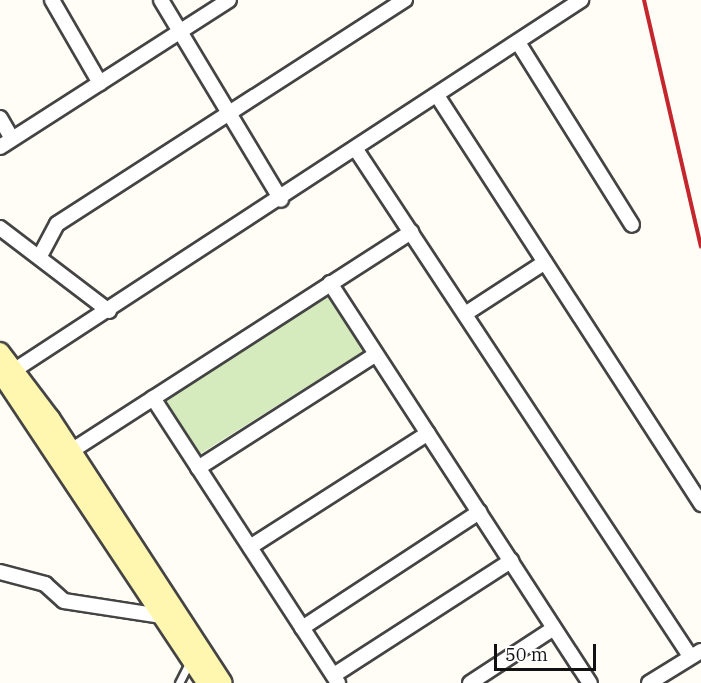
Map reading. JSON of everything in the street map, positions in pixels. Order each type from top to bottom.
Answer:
[{"type":"street","points":[[52,0],[100,83]]},
{"type":"street","points":[[161,0],[281,201]]},
{"type":"street","points":[[0,118],[6,143],[229,0]]},
{"type":"street","points":[[40,256],[57,224],[405,0]]},
{"type":"street","points":[[7,373],[281,201],[519,44],[581,0]]},
{"type":"street","points":[[519,44],[632,225]]},
{"type":"street","points":[[438,97],[701,504]]},
{"type":"street","points":[[357,151],[695,654],[649,683]]},
{"type":"street","points":[[0,228],[40,256],[109,311]]},
{"type":"street","points":[[65,454],[411,232]]},
{"type":"street","points":[[465,314],[545,262]]},
{"type":"street","points":[[330,284],[590,683]]},
{"type":"street","points":[[0,352],[7,373],[65,454],[170,615],[223,683]]},
{"type":"street","points":[[198,468],[376,354]]},
{"type":"street","points":[[153,398],[336,679],[511,561]]},
{"type":"street","points":[[250,547],[428,433]]},
{"type":"street","points":[[303,628],[479,512]]},
{"type":"street","points":[[0,572],[45,584],[64,601],[170,615]]},
{"type":"street","points":[[170,615],[191,659],[207,683]]},
{"type":"street","points":[[470,683],[554,628]]},
{"type":"lane","points":[[179,683],[191,659]]},
{"type":"green space","points":[[331,295],[365,350],[200,454],[165,399]]},
{"type":"railway","points":[[644,0],[701,246]]}]
